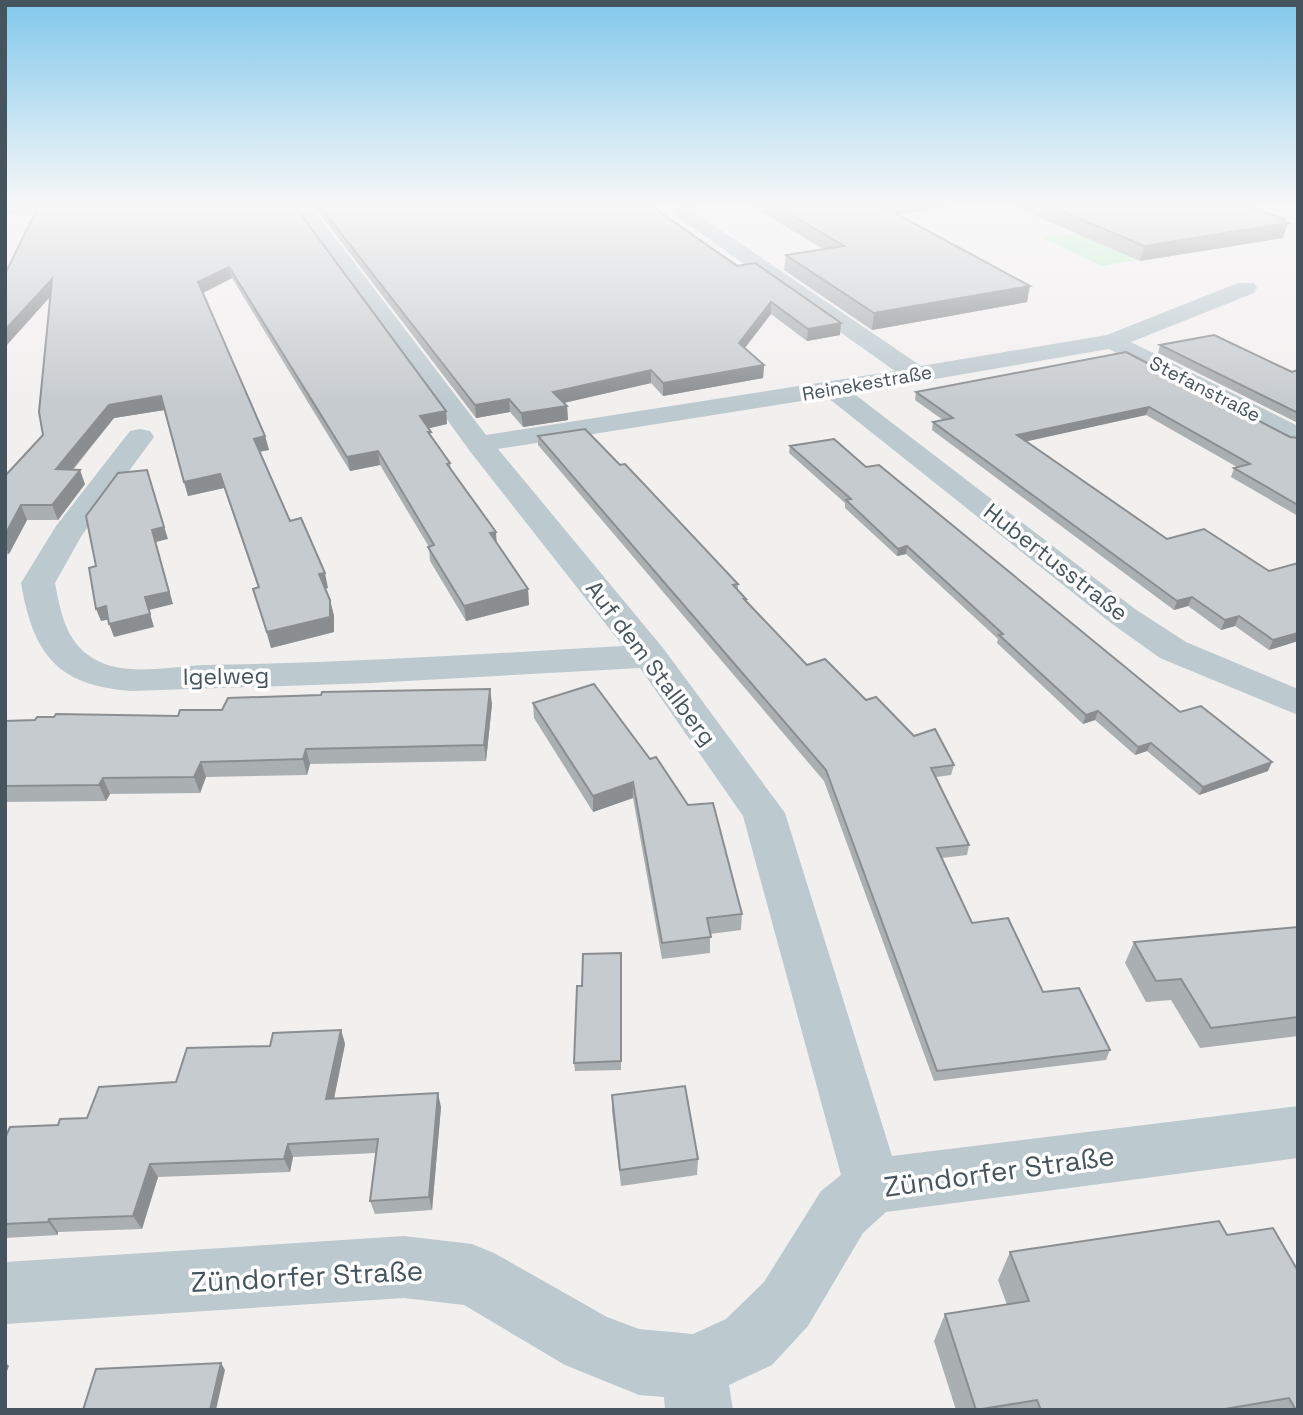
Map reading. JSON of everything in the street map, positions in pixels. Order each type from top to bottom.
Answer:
[{"type":"street","name":"Auf dem Stallberg","points":[[350,271],[479,444],[650,656],[764,814],[873,1186]]},
{"type":"street","points":[[767,271],[917,375]]},
{"type":"street","name":"Reinekestraße","points":[[479,444],[832,389],[1112,341],[1246,288]]},
{"type":"street","name":"Stefanstraße","points":[[1112,341],[1298,438]]},
{"type":"street","name":"Hubertusstraße","points":[[832,389],[1143,630],[1173,650],[1298,703]]},
{"type":"street","name":"Igelweg","points":[[140,437],[67,533],[38,583],[52,641],[65,657],[89,671],[116,678],[248,677],[650,656]]},
{"type":"street","name":"Zündorfer Straße","points":[[5,1293],[404,1267],[472,1275],[588,1342],[696,1389],[749,1342],[786,1304],[842,1212],[873,1186],[1298,1132]]},
{"type":"building","points":[[6,271],[221,271],[198,282],[265,436],[254,439],[290,521],[301,518],[325,573],[319,574],[330,600],[330,617],[267,632],[253,589],[259,587],[220,474],[184,482],[161,396],[109,405],[56,469],[80,470],[52,505],[21,505],[5,535],[5,476],[43,435],[39,412],[52,279],[5,330]]},
{"type":"building","points":[[232,271],[343,271],[446,411],[420,416],[450,463],[447,464],[496,532],[490,533],[528,589],[464,606],[428,547],[434,545],[378,451],[347,457]]},
{"type":"building","points":[[371,271],[767,271],[841,323],[808,329],[771,302],[739,343],[764,365],[663,383],[651,370],[553,392],[567,406],[521,413],[509,399],[475,405]]},
{"type":"building","points":[[810,271],[1002,271],[1030,286],[874,313]]},
{"type":"building","points":[[1214,335],[1292,372],[1298,370],[1298,413],[1160,345]]},
{"type":"building","points":[[1126,352],[1290,437],[1298,438],[1298,505],[1234,468],[1250,464],[1149,407],[1017,435],[1167,539],[1204,529],[1269,571],[1298,563],[1298,633],[1273,640],[1239,616],[1225,620],[1192,597],[1177,601],[933,422],[953,418],[916,392]]},
{"type":"building","points":[[585,429],[620,465],[625,464],[738,584],[733,585],[744,599],[807,665],[825,659],[866,700],[876,697],[914,736],[935,729],[954,765],[931,768],[969,845],[937,848],[972,923],[1008,918],[1043,992],[1079,988],[1110,1050],[937,1071],[826,770],[538,436]]},
{"type":"building","points":[[834,439],[866,467],[879,465],[1180,712],[1201,706],[1272,762],[1203,787],[1151,743],[1138,747],[1098,711],[1086,715],[907,546],[898,549],[846,500],[851,499],[790,446]]},
{"type":"building","points":[[147,470],[164,527],[152,530],[169,592],[145,597],[150,614],[109,624],[106,606],[96,609],[89,568],[96,566],[86,516],[118,473]]},
{"type":"building","points":[[594,684],[650,759],[656,757],[688,805],[713,803],[742,914],[707,918],[711,937],[662,943],[633,782],[593,796],[533,703]]},
{"type":"building","points":[[490,689],[484,745],[306,749],[303,759],[201,762],[194,777],[103,778],[99,785],[5,786],[5,721],[35,720],[37,717],[54,717],[56,714],[178,716],[180,710],[222,710],[228,698],[321,695],[322,692]]},
{"type":"building","points":[[1298,927],[1298,1017],[1211,1028],[1181,979],[1156,981],[1134,942]]},
{"type":"building","points":[[621,953],[621,1061],[574,1063],[577,986],[582,986],[583,954]]},
{"type":"building","points":[[341,1030],[326,1099],[438,1093],[429,1197],[370,1201],[378,1139],[288,1144],[284,1159],[150,1164],[133,1216],[49,1219],[48,1222],[5,1224],[5,1138],[10,1127],[58,1125],[60,1119],[87,1118],[99,1087],[176,1082],[187,1048],[270,1046],[273,1033]]},
{"type":"building","points":[[685,1086],[698,1159],[620,1170],[612,1095]]},
{"type":"building","points":[[1219,1221],[1227,1235],[1273,1228],[1298,1271],[1298,1410],[1289,1398],[1219,1410],[1041,1410],[1037,1400],[976,1410],[945,1314],[1029,1301],[1010,1252]]},
{"type":"building","points":[[221,1363],[210,1410],[83,1410],[96,1369]]}]
